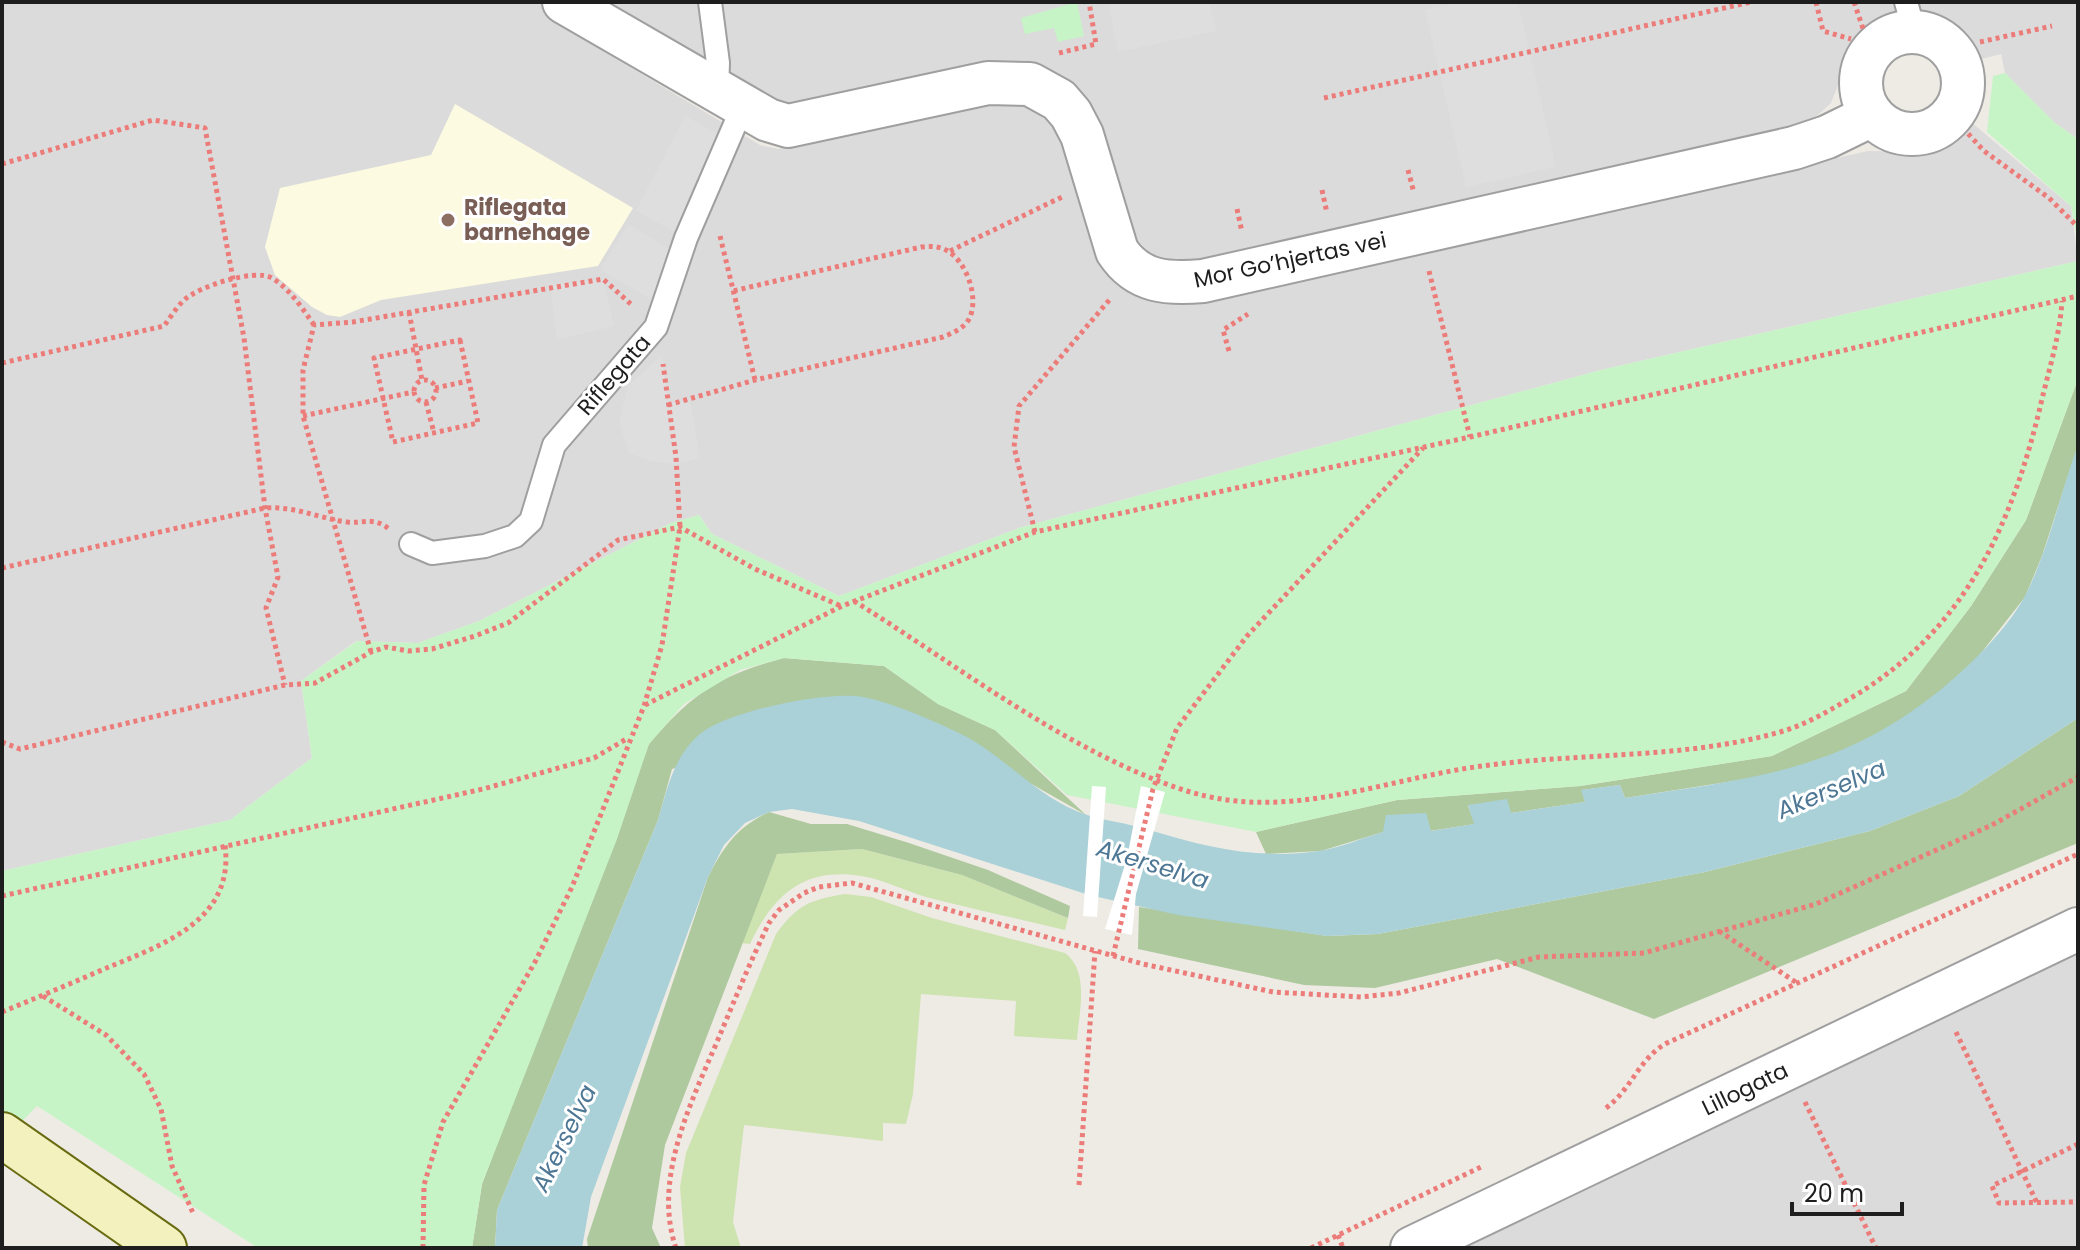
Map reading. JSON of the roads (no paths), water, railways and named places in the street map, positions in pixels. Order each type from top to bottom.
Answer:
[{"type":"street","name":"Mor Go’hjertas vei","points":[[564,2],[730,98],[788,126],[988,83],[1010,82],[1038,87],[1059,100],[1082,135],[1110,233],[1126,266],[1140,276],[1175,284],[1203,281],[1794,148],[1827,137],[1872,115]]},
{"type":"street","points":[[1910,16],[1956,54],[1964,86],[1952,116],[1927,132],[1912,134],[1883,126],[1872,115],[1861,84],[1861,45],[1898,33],[1910,16]]},
{"type":"street","name":"Lillogata","points":[[1412,1248],[2078,929]]},
{"type":"street","points":[[2,1135],[164,1248]]},
{"type":"lane","points":[[710,2],[718,63],[730,98]]},
{"type":"lane","name":"Riflegata","points":[[411,544],[432,553],[485,546],[515,536],[531,521],[554,445],[656,327],[708,184],[730,98]]},
{"type":"water","name":"Akerselva","points":[[2078,445],[2078,718],[1959,796],[1870,831],[1705,872],[1378,934],[1327,936],[1178,915],[1089,895],[859,821],[792,809],[769,812],[745,823],[724,845],[708,877],[591,1197],[582,1248],[495,1248],[497,1210],[658,820],[673,774],[691,743],[713,726],[779,704],[827,697],[863,697],[902,708],[965,736],[1054,800],[1087,815],[1210,846],[1274,854],[1327,850],[1383,832],[1386,815],[1426,813],[1431,831],[1474,824],[1468,805],[1507,799],[1511,813],[1585,802],[1581,790],[1620,785],[1625,798],[1762,775],[1842,750],[1881,730],[1920,705],[1960,673],[1987,646],[2013,616],[2026,594],[2048,540]]},
{"type":"place","name":"Riflegata barnehage","points":[[448,220]]}]
